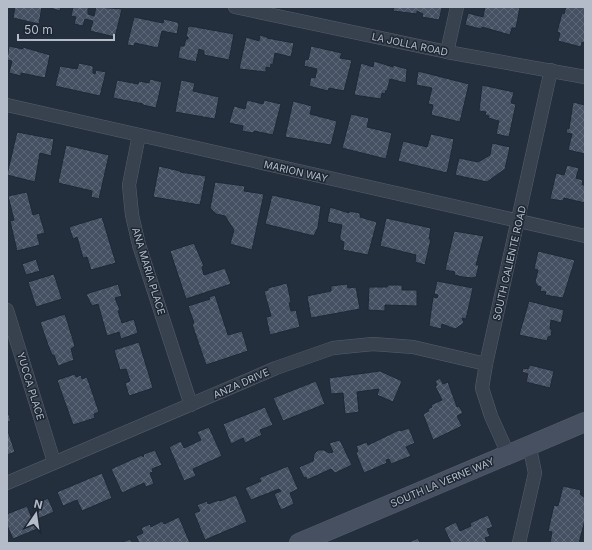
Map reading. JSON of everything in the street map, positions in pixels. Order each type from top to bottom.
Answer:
[{"type":"street","name":"LA JOLLA ROAD","points":[[235,7],[447,52],[585,77]]},
{"type":"street","points":[[447,52],[457,7]]},
{"type":"street","name":"SOUTH CALIENTE ROAD","points":[[508,454],[491,416],[482,388],[551,70]]},
{"type":"street","name":"MARION WAY","points":[[7,105],[585,236]]},
{"type":"street","name":"ANA MARIA PLACE","points":[[139,135],[129,185],[132,215],[139,244],[191,405]]},
{"type":"street","name":"YUCCA PLACE","points":[[7,310],[54,462]]},
{"type":"street","name":"ANZA DRIVE","points":[[7,483],[276,368],[333,348],[372,344],[413,347],[486,364]]},
{"type":"street","name":"SOUTH LA VERNE WAY","points":[[299,543],[529,444],[585,422]]},
{"type":"street","points":[[519,543],[535,473],[529,444]]},
{"type":"building","points":[[15,7],[42,7],[39,24],[13,18]]},
{"type":"building","points":[[47,7],[61,7],[60,11]]},
{"type":"building","points":[[73,7],[88,7],[88,14],[94,16],[96,7],[122,9],[115,37],[90,31],[93,21],[85,19],[83,26],[74,24],[76,17],[71,16]]},
{"type":"building","points":[[394,7],[442,8],[439,20],[422,17],[423,14],[417,11],[417,14],[393,11]]},
{"type":"building","points":[[485,7],[520,7],[516,28],[512,28],[510,35],[482,27],[481,29],[465,25],[468,13],[483,17]]},
{"type":"building","points":[[566,7],[585,7],[585,43],[582,42],[581,47],[558,41],[560,33],[557,32],[562,13],[564,14]]},
{"type":"building","points":[[134,17],[163,23],[164,19],[177,22],[179,24],[177,34],[162,31],[158,48],[135,43],[134,46],[127,45]]},
{"type":"building","points":[[190,26],[234,34],[229,60],[204,55],[204,51],[199,49],[196,62],[178,58],[180,46],[184,46],[186,39],[188,39],[186,36],[188,27]]},
{"type":"building","points":[[260,35],[267,38],[294,43],[291,57],[275,53],[273,64],[271,64],[270,68],[266,67],[266,72],[239,69],[246,37],[259,41]]},
{"type":"building","points":[[9,46],[23,49],[23,47],[50,55],[45,78],[21,73],[21,76],[9,73],[12,61],[7,60]]},
{"type":"building","points":[[311,46],[342,53],[340,58],[352,60],[344,91],[329,88],[328,91],[309,86],[311,77],[315,78],[317,69],[304,66],[305,59],[308,60]]},
{"type":"building","points":[[374,61],[393,67],[393,65],[407,69],[406,83],[390,79],[387,91],[386,90],[385,94],[382,93],[381,99],[354,95],[361,63],[373,67]]},
{"type":"building","points":[[79,63],[93,66],[93,73],[95,74],[96,70],[106,72],[100,96],[55,86],[60,66],[77,69]]},
{"type":"building","points":[[418,71],[469,84],[460,122],[431,115],[433,105],[428,104],[432,88],[416,85]]},
{"type":"building","points":[[150,79],[162,82],[156,108],[113,98],[117,80],[138,84],[139,81],[149,83]]},
{"type":"building","points":[[181,80],[195,83],[193,91],[219,97],[215,119],[175,112]]},
{"type":"building","points":[[482,85],[514,92],[511,103],[516,104],[509,137],[496,134],[499,121],[488,118],[489,116],[485,115],[486,112],[479,111]]},
{"type":"building","points":[[247,100],[263,104],[264,100],[281,104],[273,135],[254,131],[253,133],[242,131],[243,126],[229,123],[234,106],[245,109]]},
{"type":"building","points":[[293,101],[312,106],[310,114],[337,121],[331,145],[285,137]]},
{"type":"building","points":[[573,102],[585,105],[585,154],[568,150],[572,134],[566,133],[567,128],[569,129]]},
{"type":"building","points":[[351,114],[369,118],[367,127],[392,133],[386,159],[342,148]]},
{"type":"building","points":[[17,132],[54,139],[51,156],[40,153],[35,182],[7,175]]},
{"type":"building","points":[[431,134],[454,139],[447,173],[398,161],[403,141],[427,147]]},
{"type":"building","points":[[492,143],[510,147],[505,169],[487,182],[455,175],[459,158],[478,162],[490,155]]},
{"type":"building","points":[[66,145],[109,155],[99,199],[91,197],[92,191],[58,183]]},
{"type":"building","points":[[567,165],[579,168],[576,178],[583,180],[582,185],[585,185],[585,203],[564,198],[563,201],[550,199],[556,173],[564,175]]},
{"type":"building","points":[[159,166],[180,172],[206,176],[200,205],[153,197]]},
{"type":"building","points":[[215,182],[245,186],[244,191],[264,194],[252,250],[230,244],[234,230],[225,216],[216,214],[210,208]]},
{"type":"building","points":[[27,192],[33,215],[39,213],[45,233],[37,235],[40,245],[17,251],[10,221],[14,220],[8,196]]},
{"type":"building","points":[[272,195],[321,206],[318,227],[314,236],[265,224]]},
{"type":"building","points":[[330,207],[349,213],[349,211],[360,213],[360,217],[377,222],[368,255],[343,250],[344,242],[340,240],[342,225],[327,222]]},
{"type":"building","points":[[102,217],[116,263],[91,270],[87,257],[83,258],[77,237],[73,239],[69,227]]},
{"type":"building","points":[[386,218],[431,228],[429,239],[431,239],[425,265],[415,262],[416,255],[380,246]]},
{"type":"building","points":[[454,231],[484,236],[476,265],[479,265],[476,277],[472,278],[454,275],[455,272],[445,270]]},
{"type":"building","points":[[194,243],[204,266],[202,267],[204,275],[225,268],[231,284],[186,299],[170,251]]},
{"type":"building","points":[[538,251],[575,260],[563,298],[545,295],[546,292],[540,291],[541,287],[535,282],[538,270],[534,269]]},
{"type":"building","points":[[36,259],[40,271],[26,275],[22,264]]},
{"type":"building","points":[[54,274],[62,299],[36,307],[28,282]]},
{"type":"building","points":[[437,281],[473,288],[466,319],[462,318],[464,323],[455,329],[442,324],[441,329],[429,326],[433,297],[437,298],[438,295],[434,294]]},
{"type":"building","points":[[287,283],[291,302],[289,303],[291,311],[296,310],[300,327],[270,335],[266,317],[271,316],[264,291],[268,290],[268,288]]},
{"type":"building","points":[[118,284],[122,296],[115,298],[120,310],[118,311],[122,323],[134,319],[138,333],[121,339],[119,332],[107,336],[98,304],[92,306],[86,294]]},
{"type":"building","points":[[347,284],[348,288],[356,287],[360,309],[311,318],[307,296],[331,291],[331,286]]},
{"type":"building","points":[[388,285],[402,285],[402,290],[417,290],[417,306],[385,305],[385,311],[368,310],[369,287],[387,287]]},
{"type":"building","points":[[215,295],[228,335],[242,331],[248,351],[206,365],[192,324],[194,323],[188,306],[210,299],[209,297]]},
{"type":"building","points":[[529,301],[564,310],[561,323],[551,320],[551,336],[548,337],[547,341],[519,335]]},
{"type":"building","points":[[65,314],[75,346],[71,349],[74,360],[58,366],[54,355],[52,355],[40,322]]},
{"type":"building","points":[[139,342],[153,388],[129,396],[125,383],[130,381],[126,369],[120,370],[114,350]]},
{"type":"building","points":[[530,365],[554,371],[550,388],[526,382],[528,374],[522,372],[523,368],[528,369]]},
{"type":"building","points":[[380,371],[402,381],[393,402],[377,395],[379,389],[357,392],[359,412],[345,414],[343,393],[331,394],[329,378]]},
{"type":"building","points":[[75,374],[76,377],[81,375],[82,379],[87,377],[99,412],[94,414],[95,418],[73,425],[57,380]]},
{"type":"building","points":[[440,378],[443,384],[448,382],[457,407],[459,406],[463,413],[457,416],[462,426],[433,440],[423,414],[429,411],[428,409],[432,407],[431,405],[442,400],[435,386],[437,385],[435,381]]},
{"type":"building","points":[[316,381],[325,404],[283,421],[273,398]]},
{"type":"building","points":[[265,407],[273,425],[260,430],[262,435],[245,443],[243,438],[231,444],[223,424]]},
{"type":"building","points":[[7,410],[11,421],[7,422]]},
{"type":"building","points":[[209,427],[222,456],[193,469],[196,476],[184,481],[169,447],[181,441],[184,448],[201,440],[197,432]]},
{"type":"building","points":[[7,428],[15,452],[7,455]]},
{"type":"building","points":[[409,428],[415,443],[406,447],[411,456],[391,464],[389,459],[386,460],[387,463],[364,473],[356,453],[358,451],[356,446],[367,442],[368,445],[399,430]]},
{"type":"building","points":[[340,440],[352,465],[335,473],[331,469],[307,480],[306,477],[304,478],[299,467],[313,461],[314,454],[318,450],[324,450],[329,453],[333,452],[329,443]]},
{"type":"building","points":[[155,450],[162,465],[152,469],[153,472],[150,473],[154,484],[146,487],[144,483],[122,493],[111,469],[142,455],[143,457],[144,454]]},
{"type":"building","points":[[288,466],[298,489],[290,493],[294,504],[281,510],[274,494],[281,491],[279,489],[251,500],[245,488],[261,481],[259,478]]},
{"type":"building","points":[[102,473],[112,498],[82,511],[77,500],[63,506],[57,492]]},
{"type":"building","points":[[563,486],[581,490],[580,494],[585,498],[585,520],[579,543],[550,543],[552,532],[548,531],[554,505],[558,506]]},
{"type":"building","points":[[236,495],[247,522],[205,540],[194,513],[200,511],[197,505],[207,501],[208,504],[219,500],[220,501]]},
{"type":"building","points":[[48,498],[54,512],[33,521],[37,529],[13,539],[7,525],[7,514],[27,506],[31,516],[39,512],[36,504]]},
{"type":"building","points":[[488,515],[493,527],[487,529],[490,536],[485,538],[487,543],[451,543],[444,528],[456,522],[460,531],[471,526],[470,523]]},
{"type":"building","points":[[179,517],[190,543],[139,543],[136,536],[143,533],[141,528],[150,524],[151,527],[162,521],[164,524]]},
{"type":"building","points":[[418,538],[420,543],[407,543]]},
{"type":"building","points":[[130,539],[132,543],[121,543]]}]
